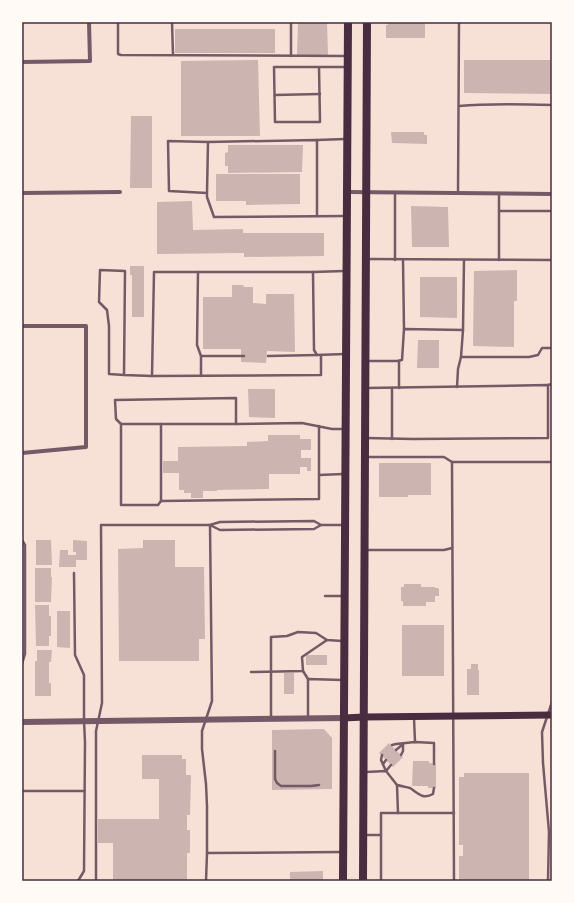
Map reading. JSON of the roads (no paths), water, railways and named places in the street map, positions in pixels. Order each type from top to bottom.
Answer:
[{"type":"main road","points":[[343,881],[348,22]]},
{"type":"main road","points":[[363,881],[368,22]]},
{"type":"main road","points":[[344,718],[550,715]]},
{"type":"street","points":[[22,62],[90,61],[89,22]]},
{"type":"street","points":[[22,193],[120,192]]},
{"type":"street","points":[[347,192],[552,194]]},
{"type":"street","points":[[22,326],[86,326],[86,447],[22,453]]},
{"type":"street","points":[[22,722],[344,718]]},
{"type":"lane","points":[[118,22],[118,54],[121,55],[348,56]]},
{"type":"lane","points":[[172,22],[173,55]]},
{"type":"lane","points":[[291,22],[291,56]]},
{"type":"lane","points":[[458,193],[459,22]]},
{"type":"lane","points":[[319,67],[320,122],[276,122],[274,67],[319,67],[348,67]]},
{"type":"lane","points":[[274,94],[320,94]]},
{"type":"lane","points":[[458,106],[478,104],[552,105]]},
{"type":"lane","points":[[207,193],[169,191],[168,141],[208,142],[347,139]]},
{"type":"lane","points":[[317,140],[317,216]]},
{"type":"lane","points":[[208,142],[206,197],[214,217],[347,216]]},
{"type":"lane","points":[[395,193],[395,260]]},
{"type":"lane","points":[[499,193],[499,260]]},
{"type":"lane","points":[[499,211],[552,211]]},
{"type":"lane","points":[[366,259],[552,260]]},
{"type":"lane","points":[[399,388],[399,361],[402,360],[404,329],[404,260]]},
{"type":"lane","points":[[457,387],[463,330],[464,260]]},
{"type":"lane","points":[[124,375],[125,270],[100,270],[99,302],[107,310],[108,318],[109,374],[124,375],[152,376],[321,375],[321,355]]},
{"type":"lane","points":[[152,376],[154,272],[347,271]]},
{"type":"lane","points":[[198,272],[198,345],[201,356],[201,376]]},
{"type":"lane","points":[[313,272],[314,350],[317,355]]},
{"type":"lane","points":[[404,329],[463,330]]},
{"type":"lane","points":[[461,357],[529,357],[538,354],[542,348],[552,348]]},
{"type":"lane","points":[[268,356],[346,354]]},
{"type":"lane","points":[[201,356],[244,356]]},
{"type":"lane","points":[[366,361],[399,361]]},
{"type":"lane","points":[[365,388],[552,384]]},
{"type":"lane","points":[[365,438],[548,438],[548,385]]},
{"type":"lane","points":[[392,388],[392,439]]},
{"type":"lane","points":[[236,424],[236,398],[115,400],[116,419],[121,424],[236,424],[302,423],[332,429],[346,429]]},
{"type":"lane","points":[[121,424],[121,505],[158,505],[161,501],[319,500],[319,426]]},
{"type":"lane","points":[[161,424],[161,501]]},
{"type":"lane","points":[[365,457],[444,457],[452,462],[552,462]]},
{"type":"lane","points":[[452,462],[454,881]]},
{"type":"lane","points":[[319,475],[346,474]]},
{"type":"lane","points":[[96,881],[96,731],[102,703],[101,525],[210,525],[220,522],[314,521],[321,525],[345,525]]},
{"type":"lane","points":[[210,525],[220,530],[314,529],[321,525]]},
{"type":"lane","points":[[206,881],[207,799],[202,749],[202,732],[212,701],[210,525]]},
{"type":"lane","points":[[22,540],[26,544],[26,654],[22,664]]},
{"type":"lane","points":[[365,550],[444,550],[452,548]]},
{"type":"lane","points":[[74,573],[75,655],[84,675],[85,742],[84,871],[78,881]]},
{"type":"lane","points":[[325,596],[345,596]]},
{"type":"lane","points":[[272,720],[270,637],[287,636],[298,632],[316,633],[327,640],[345,641]]},
{"type":"lane","points":[[308,718],[308,679],[303,671],[302,657],[327,640]]},
{"type":"lane","points":[[251,672],[303,671]]},
{"type":"lane","points":[[308,679],[344,680]]},
{"type":"lane","points":[[548,881],[549,832],[542,763],[542,732],[550,715],[552,702]]},
{"type":"lane","points":[[414,716],[414,742]]},
{"type":"lane","points":[[392,745],[414,742],[434,744],[434,764]]},
{"type":"lane","points":[[396,750],[403,744]]},
{"type":"lane","points":[[401,755],[403,751],[403,744]]},
{"type":"lane","points":[[275,751],[275,779],[281,786],[319,785]]},
{"type":"lane","points":[[382,755],[382,764],[397,785],[398,813]]},
{"type":"lane","points":[[382,764],[386,760]]},
{"type":"lane","points":[[363,772],[386,771],[391,765]]},
{"type":"lane","points":[[397,785],[410,788],[423,796],[433,794],[434,788]]},
{"type":"lane","points":[[22,791],[84,791]]},
{"type":"lane","points":[[380,881],[381,813],[454,813]]},
{"type":"lane","points":[[363,835],[380,835]]},
{"type":"lane","points":[[207,852],[343,852]]}]
